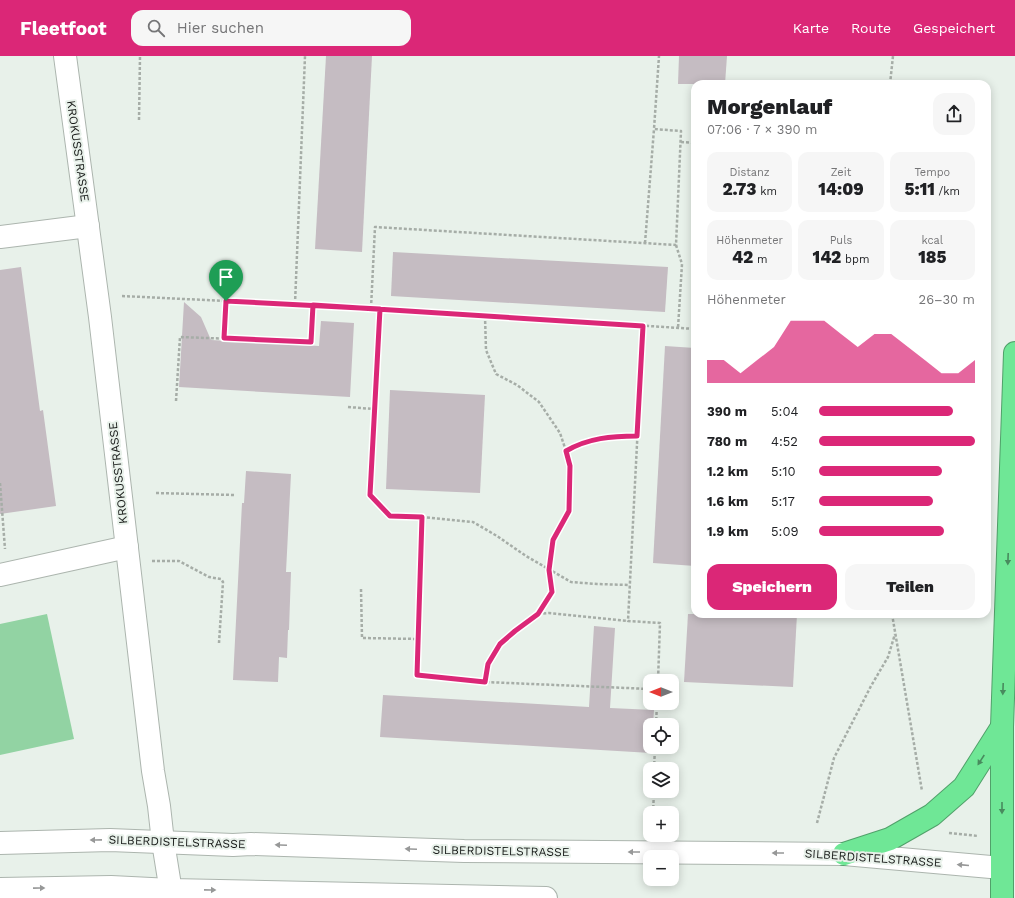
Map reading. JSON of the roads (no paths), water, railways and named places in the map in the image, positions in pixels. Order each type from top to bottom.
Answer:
[{"type":"highway","points":[[1002,898],[1002,728],[1015,352]]},
{"type":"highway","points":[[844,854],[890,839],[932,815],[964,786],[1002,728]]},
{"type":"street","name":"KROKUSSTRASSE","points":[[65,56],[97,295],[153,771],[172,894]]},
{"type":"street","points":[[0,237],[88,226]]},
{"type":"street","points":[[3,574],[128,554]]},
{"type":"street","name":"SILBERDISTELSTRASSE","points":[[0,843],[110,840],[464,851],[844,854],[1002,868]]},
{"type":"street","points":[[0,889],[111,887],[172,894],[546,898]]}]
